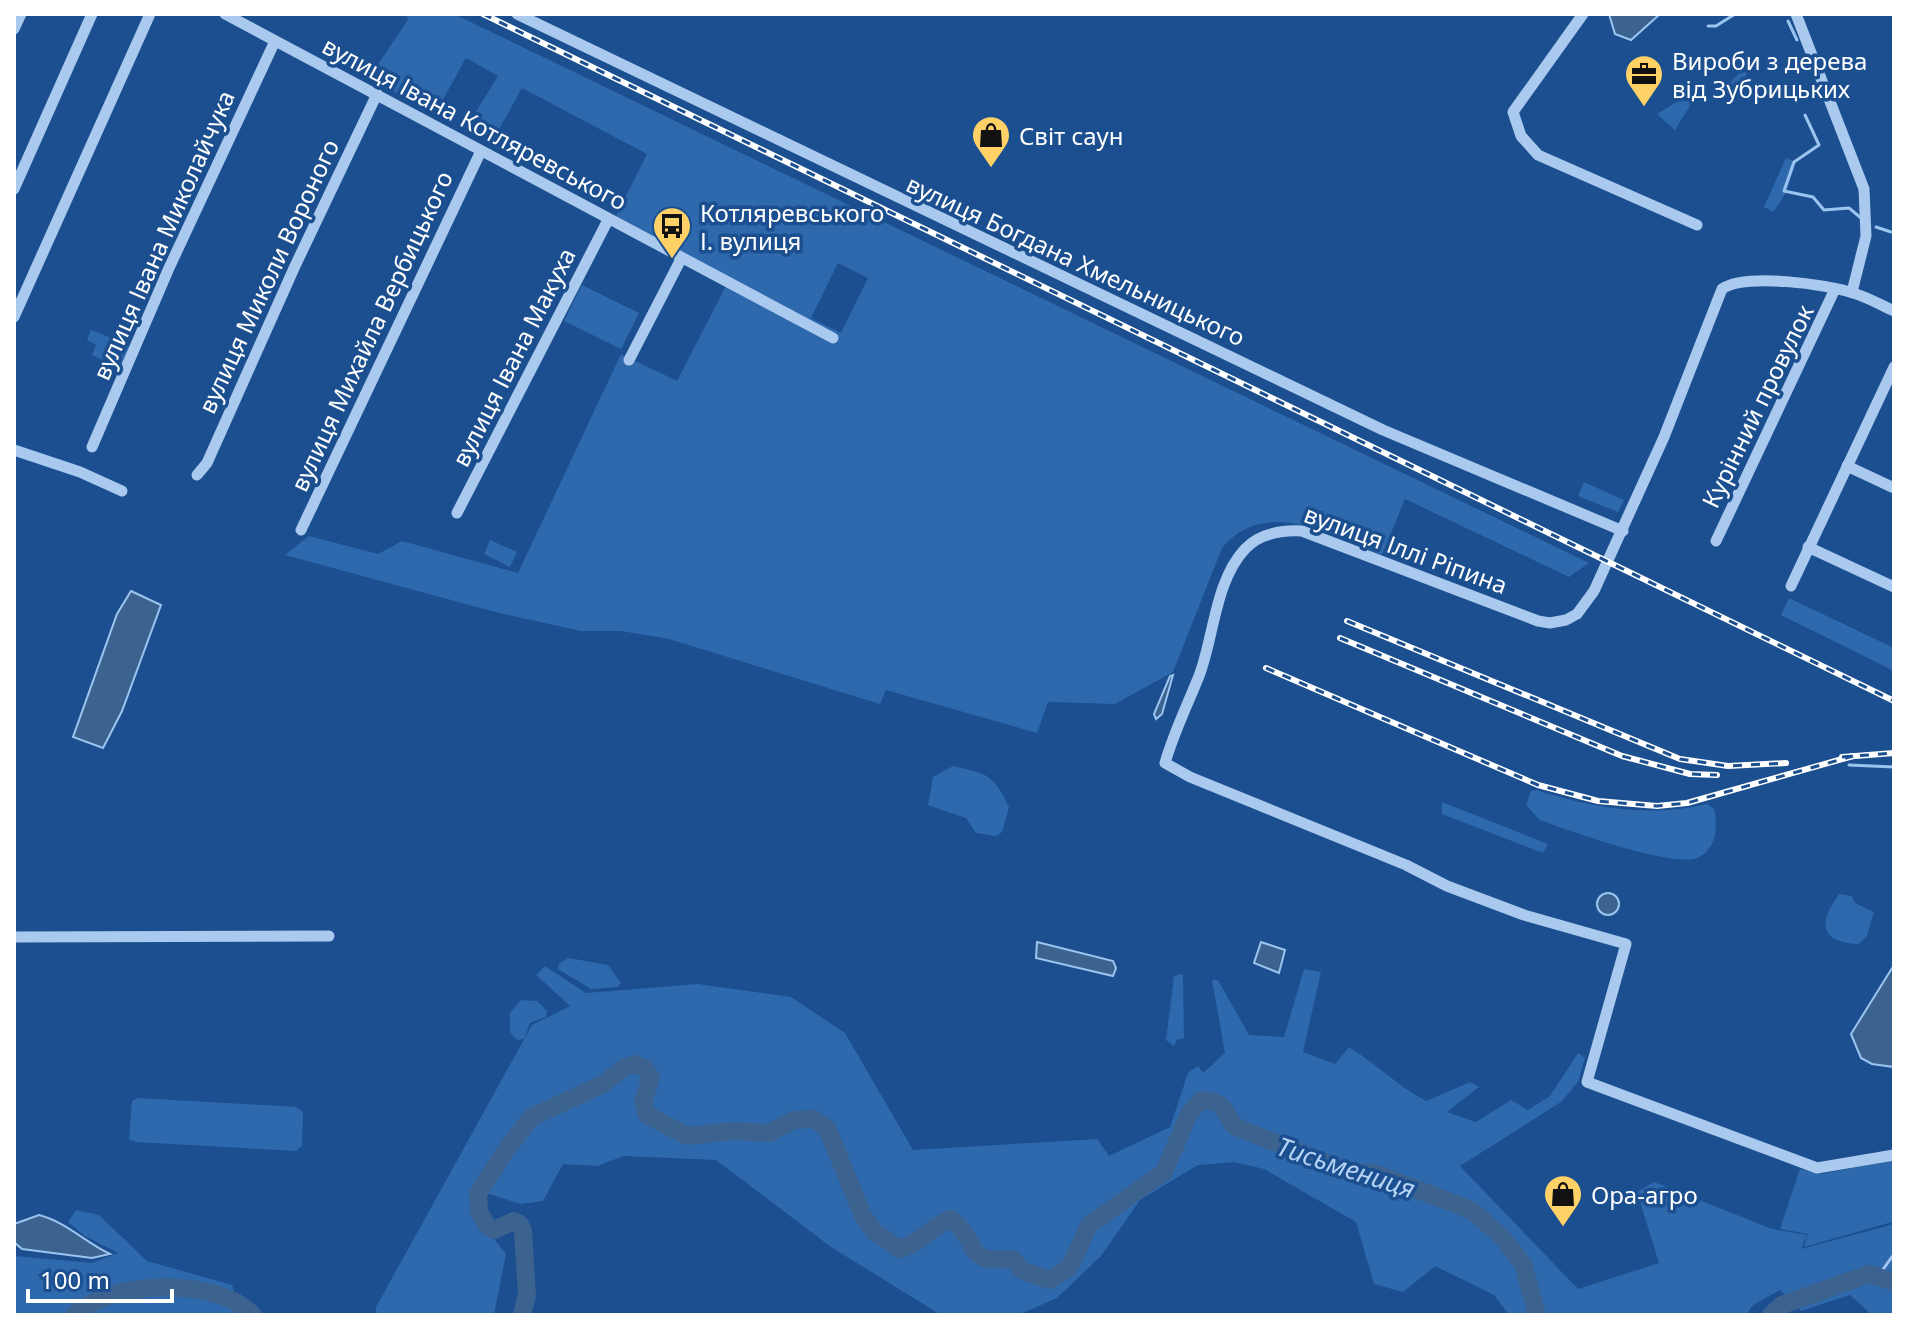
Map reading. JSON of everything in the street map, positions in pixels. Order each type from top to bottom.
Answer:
[{"type":"street","points":[[14,29],[21,14]]},
{"type":"street","points":[[14,189],[92,14]]},
{"type":"street","points":[[14,317],[150,14]]},
{"type":"street","name":"вулиця Івана Котляревського","points":[[225,14],[833,338]]},
{"type":"street","name":"вулиця Богдана Хмельницького","points":[[517,14],[1383,430],[1623,531]]},
{"type":"street","points":[[1583,14],[1513,112],[1521,136],[1546,160],[1697,225]]},
{"type":"street","points":[[1796,14],[1864,189],[1866,236],[1852,292]]},
{"type":"street","name":"вулиця Івана Миколайчука","points":[[92,447],[169,268],[275,41]]},
{"type":"street","name":"вулиця Миколи Вороного","points":[[197,475],[207,463],[295,266],[377,94]]},
{"type":"street","name":"вулиця Михайла Вербицького","points":[[301,530],[481,151]]},
{"type":"street","name":"вулиця Івана Макуха","points":[[457,513],[608,220]]},
{"type":"street","points":[[629,360],[681,259]]},
{"type":"street","name":"вулиця Іллі Ріпина","points":[[1835,289],[1789,283],[1729,284],[1715,300],[1664,437],[1623,531],[1586,604],[1577,614],[1550,623],[1302,531],[1277,532],[1254,542],[1229,574],[1199,676],[1175,727],[1165,763],[1190,777],[1406,865],[1447,886],[1524,915],[1626,944],[1587,1082],[1817,1168],[1894,1155]]},
{"type":"street","points":[[1835,289],[1852,292],[1894,311]]},
{"type":"street","name":"Курінний провулок","points":[[1716,541],[1835,289]]},
{"type":"street","points":[[1791,586],[1894,367]]},
{"type":"street","points":[[14,450],[80,472],[122,491]]},
{"type":"street","points":[[1847,466],[1894,488]]},
{"type":"street","points":[[1808,547],[1894,587]]},
{"type":"street","points":[[14,937],[329,936]]},
{"type":"shaded area","points":[[402,14],[454,14],[1589,563],[1569,577],[1405,499],[1382,555],[1299,524],[1258,524],[1239,533],[1222,548],[1173,672],[1115,704],[1048,702],[1037,733],[886,690],[880,704],[669,639],[621,631],[581,631],[499,613],[285,555],[309,536],[378,554],[402,541],[518,573],[621,354],[677,381],[730,278],[616,216],[647,154],[522,88],[492,142],[466,128],[498,76],[466,58],[435,114],[369,78],[409,18]],"holes":[[[838,263],[868,278],[841,333],[811,318]]]},
{"type":"shaded area","points":[[1609,14],[1660,14],[1631,40],[1615,34]]},
{"type":"shaded area","points":[[1746,65],[1750,70],[1731,96],[1724,90]]},
{"type":"shaded area","points":[[1694,92],[1699,100],[1691,104],[1675,130],[1657,114]]},
{"type":"shaded area","points":[[1786,158],[1796,162],[1786,193],[1773,212],[1764,207]]},
{"type":"shaded area","points":[[582,285],[639,313],[621,349],[564,321]]},
{"type":"shaded area","points":[[91,330],[129,345],[122,369],[92,355],[96,345],[87,340]]},
{"type":"shaded area","points":[[1584,482],[1624,500],[1618,512],[1578,496]]},
{"type":"shaded area","points":[[490,540],[517,552],[510,567],[484,554]]},
{"type":"shaded area","points":[[131,591],[161,605],[122,711],[103,748],[73,737],[117,614]]},
{"type":"shaded area","points":[[1789,598],[1894,648],[1894,671],[1781,615]]},
{"type":"shaded area","points":[[1173,675],[1162,714],[1156,719],[1154,714]]},
{"type":"shaded area","points":[[953,766],[982,774],[998,788],[1009,807],[1002,832],[996,836],[976,833],[966,818],[928,805],[933,777]]},
{"type":"shaded area","points":[[1531,791],[1578,802],[1621,809],[1663,810],[1707,804],[1714,809],[1714,837],[1709,849],[1697,858],[1684,860],[1644,853],[1540,820],[1526,805]]},
{"type":"shaded area","points":[[1442,802],[1548,844],[1543,853],[1442,814]]},
{"type":"shaded area","points":[[1604,893],[1612,893],[1619,904],[1612,915],[1604,915],[1597,908],[1597,900]]},
{"type":"shaded area","points":[[1839,894],[1852,896],[1855,903],[1874,912],[1867,936],[1859,944],[1836,939],[1826,929],[1828,913]]},
{"type":"shaded area","points":[[1037,942],[1113,961],[1116,968],[1113,976],[1036,958]]},
{"type":"shaded area","points":[[1261,942],[1285,950],[1279,973],[1254,963]]},
{"type":"shaded area","points":[[569,958],[608,965],[621,983],[618,987],[591,989],[558,969],[559,963]]},
{"type":"shaded area","points":[[1894,965],[1894,1067],[1872,1064],[1861,1058],[1851,1034]]},
{"type":"shaded area","points":[[545,966],[586,993],[698,984],[791,997],[845,1033],[913,1150],[1097,1139],[1109,1156],[1170,1127],[1188,1073],[1198,1066],[1203,1073],[1225,1053],[1212,980],[1218,980],[1249,1035],[1284,1037],[1304,969],[1321,972],[1303,1052],[1335,1064],[1349,1047],[1426,1101],[1470,1082],[1479,1087],[1447,1112],[1476,1122],[1511,1100],[1528,1110],[1550,1096],[1578,1053],[1585,1058],[1578,1082],[1561,1102],[1460,1166],[1578,1289],[1659,1263],[1637,1192],[1654,1182],[1772,1229],[1807,1235],[1801,1249],[1894,1224],[1894,1315],[1872,1315],[1850,1295],[1801,1311],[1780,1290],[1753,1305],[1746,1315],[1509,1315],[1494,1295],[1435,1266],[1403,1292],[1374,1284],[1356,1222],[1264,1169],[1234,1162],[1198,1165],[1140,1200],[1101,1256],[1057,1298],[1018,1315],[941,1315],[831,1247],[716,1160],[624,1156],[597,1166],[563,1164],[543,1201],[521,1204],[476,1190],[470,1209],[506,1254],[494,1315],[376,1315],[376,1307],[532,1025],[570,1006],[536,975]]},
{"type":"shaded area","points":[[1183,974],[1184,1038],[1177,1040],[1174,1046],[1166,1040],[1174,976]]},
{"type":"shaded area","points":[[521,1000],[537,1001],[547,1011],[546,1017],[530,1023],[524,1039],[517,1040],[510,1032],[510,1013]]},
{"type":"shaded area","points":[[138,1098],[296,1107],[303,1112],[302,1146],[296,1151],[136,1142],[129,1139],[132,1101]]},
{"type":"shaded area","points":[[1894,1160],[1892,1222],[1804,1247],[1808,1234],[1780,1229],[1800,1169],[1821,1174]]},
{"type":"shaded area","points":[[76,1210],[99,1215],[147,1261],[232,1285],[243,1315],[14,1315],[14,1256],[92,1263],[118,1253],[85,1236],[68,1222]]},
{"type":"shaded area","points":[[39,1215],[58,1222],[110,1254],[92,1258],[22,1249],[14,1242],[14,1224]]},
{"type":"waterway","points":[[1708,26],[1716,26],[1735,14]]},
{"type":"waterway","points":[[1788,21],[1797,40]]},
{"type":"waterway","points":[[1805,115],[1819,145],[1794,162],[1784,191],[1813,197],[1824,210],[1849,208],[1861,218]]},
{"type":"waterway","points":[[1876,227],[1891,232]]},
{"type":"waterway","points":[[1849,765],[1894,767]]},
{"type":"waterway","name":"Тисьмениця","points":[[522,1315],[527,1295],[523,1231],[514,1221],[494,1230],[487,1226],[479,1211],[478,1194],[507,1148],[532,1117],[603,1084],[625,1067],[635,1064],[646,1069],[651,1078],[643,1102],[647,1115],[687,1136],[733,1131],[769,1133],[794,1120],[813,1119],[827,1128],[863,1216],[875,1232],[900,1249],[951,1219],[979,1255],[997,1260],[1013,1259],[1021,1270],[1049,1280],[1070,1267],[1089,1225],[1164,1172],[1189,1114],[1201,1100],[1215,1103],[1222,1107],[1234,1126],[1348,1172],[1374,1173],[1471,1210],[1502,1237],[1523,1264],[1537,1315]]},
{"type":"waterway","points":[[1879,1275],[1894,1254]]},
{"type":"waterway","name":"Тисьмениця","points":[[1771,1315],[1782,1305],[1869,1274],[1894,1282]]},
{"type":"waterway","name":"Тисьмениця","points":[[74,1315],[91,1303],[113,1295],[164,1287],[214,1294],[236,1302],[253,1315]]},
{"type":"railway","points":[[483,14],[1894,701]]},
{"type":"railway","points":[[1347,621],[1680,759],[1728,766],[1786,763]]},
{"type":"railway","points":[[1340,638],[1622,756],[1690,774],[1717,775]]},
{"type":"railway","points":[[1266,668],[1538,785],[1598,801],[1657,806],[1687,803],[1853,756]]},
{"type":"railway","points":[[1842,757],[1894,753]]},
{"type":"place","name":"Вироби з дерева від Зубрицьких","points":[[1644,108]]},
{"type":"place","name":"Світ саун","points":[[991,169]]},
{"type":"place","name":"Котляревського І. вулиця","points":[[672,260]]},
{"type":"place","name":"Ора-агро","points":[[1563,1228]]}]
